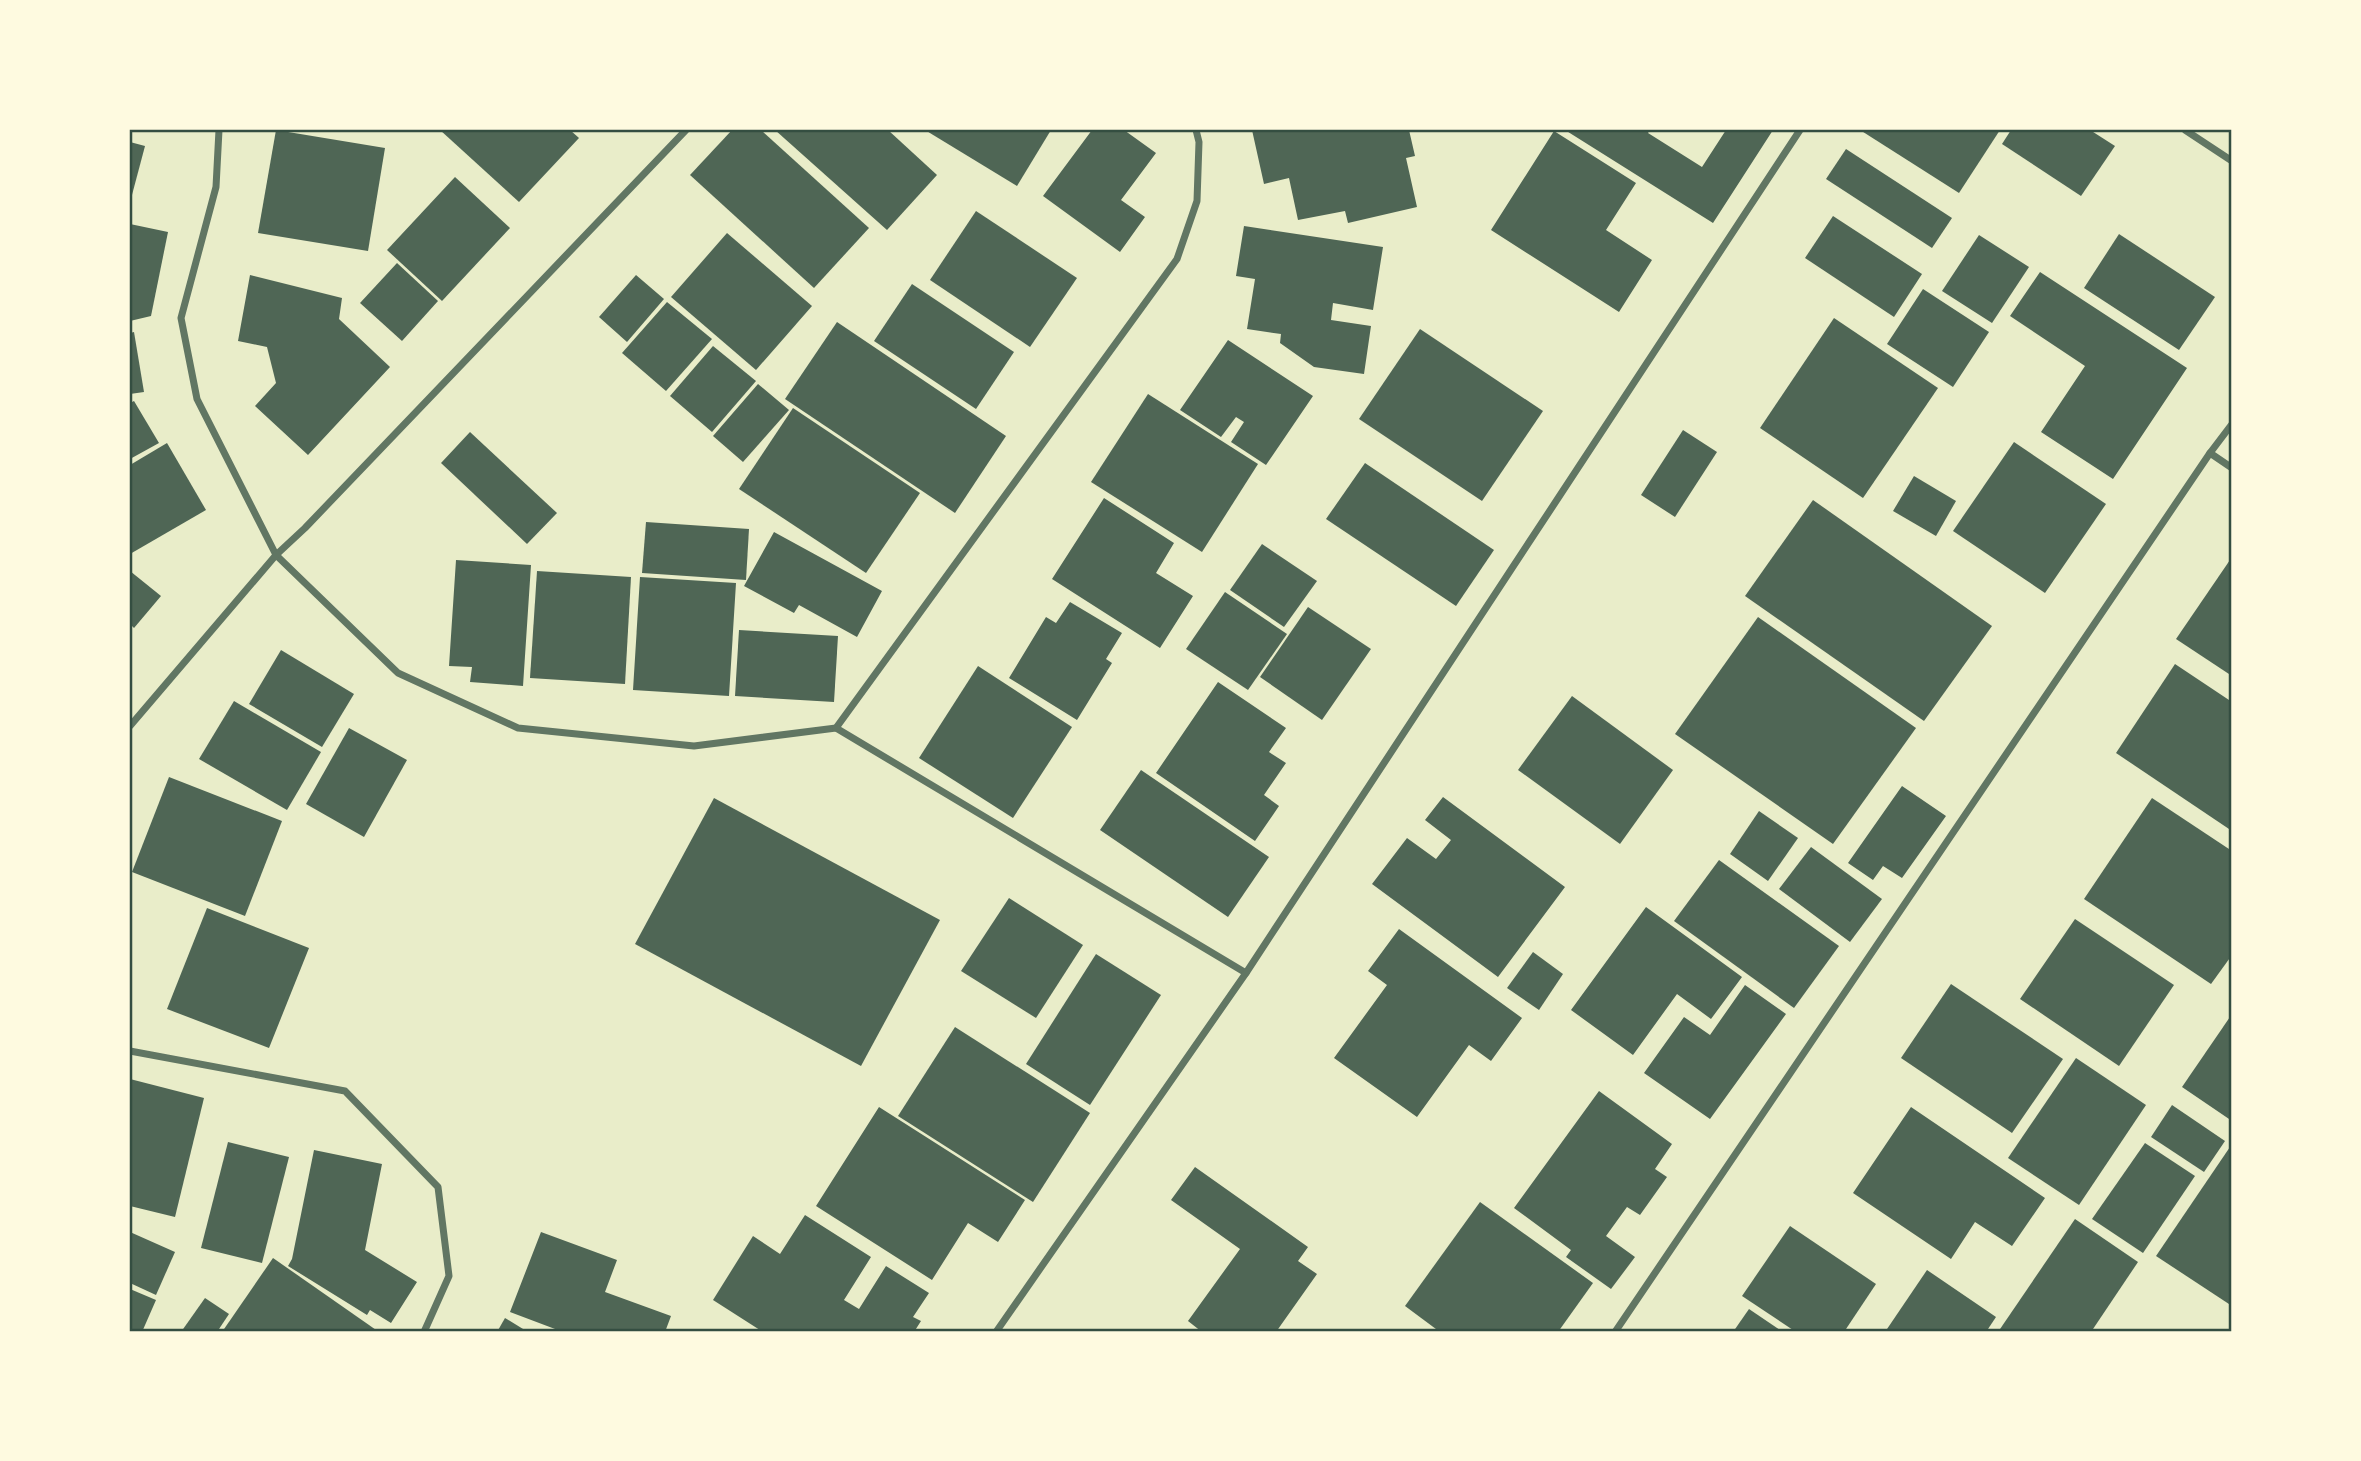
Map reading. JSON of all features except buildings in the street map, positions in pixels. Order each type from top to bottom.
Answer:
[{"type":"street","points":[[219,130],[216,187],[181,318],[197,399],[276,555],[398,673],[517,728],[694,746],[836,728],[1246,974]]},
{"type":"street","points":[[130,726],[276,555],[315,518],[686,130]]},
{"type":"street","points":[[836,728],[1177,259],[1198,201],[1199,142],[1196,130]]},
{"type":"street","points":[[996,1332],[1246,974],[1800,130]]},
{"type":"street","points":[[2185,130],[2231,161]]},
{"type":"street","points":[[1615,1332],[2231,424]]},
{"type":"street","points":[[2210,453],[2231,468]]},
{"type":"street","points":[[130,1051],[345,1091],[438,1187],[449,1276],[424,1332]]}]
